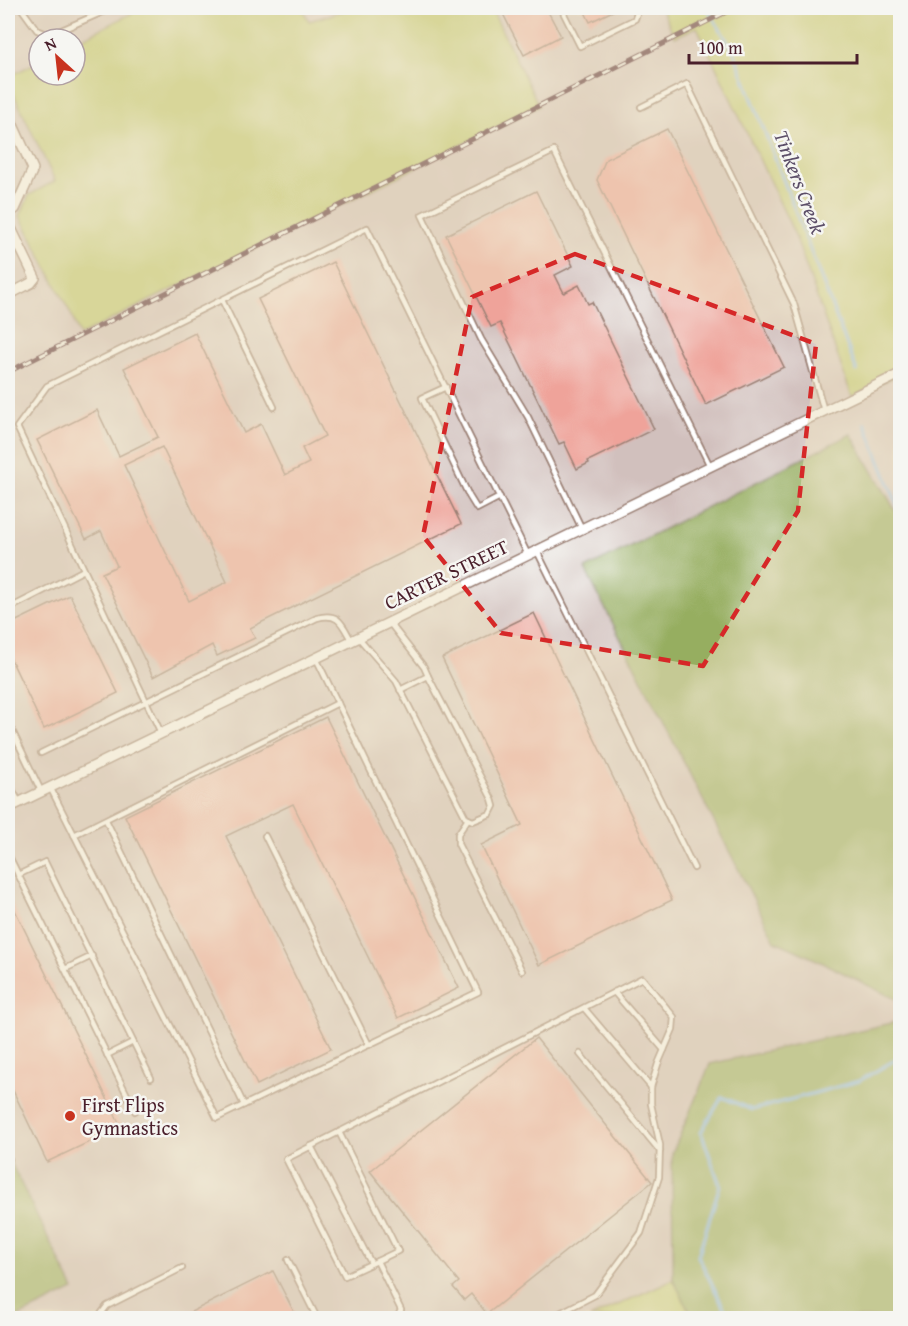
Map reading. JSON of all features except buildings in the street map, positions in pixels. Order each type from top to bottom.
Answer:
[{"type":"street","points":[[8,114],[33,169],[15,209],[8,212]]},
{"type":"street","points":[[8,222],[35,278],[31,283],[8,295]]},
{"type":"street","name":"CARTER STREET","points":[[8,808],[900,374]]},
{"type":"lane","points":[[21,8],[37,30],[50,35],[112,8]]},
{"type":"lane","points":[[561,8],[580,46],[635,19],[637,8]]},
{"type":"lane","points":[[641,107],[687,84],[794,304],[824,411]]},
{"type":"lane","points":[[582,529],[528,417],[481,339],[422,215],[554,151],[710,466]]},
{"type":"lane","points":[[160,733],[17,427],[47,386],[367,228],[500,497],[532,553],[694,868]]},
{"type":"lane","points":[[222,300],[274,408]]},
{"type":"lane","points":[[446,387],[422,398],[470,496],[477,508],[500,497]]},
{"type":"lane","points":[[8,609],[84,570]]},
{"type":"lane","points":[[41,753],[328,615],[336,618],[396,681],[462,812],[473,821],[489,814],[494,806],[429,676],[389,622]]},
{"type":"lane","points":[[8,722],[45,789],[74,835],[217,1118],[478,992],[316,658]]},
{"type":"lane","points":[[400,690],[429,676]]},
{"type":"lane","points":[[74,835],[338,703]]},
{"type":"lane","points":[[8,782],[19,802]]},
{"type":"lane","points":[[106,819],[244,1105]]},
{"type":"lane","points":[[468,819],[458,834],[458,844],[522,971]]},
{"type":"lane","points":[[266,836],[369,1045]]},
{"type":"lane","points":[[8,854],[135,1112]]},
{"type":"lane","points":[[18,874],[45,862],[152,1078]]},
{"type":"lane","points":[[64,969],[92,956]]},
{"type":"lane","points":[[339,1132],[398,1251],[345,1276],[286,1159],[311,1146],[584,1008],[642,978],[674,1017],[674,1029],[651,1087],[651,1104],[660,1151],[658,1177],[641,1233],[595,1295],[550,1318]]},
{"type":"lane","points":[[614,992],[664,1050]]},
{"type":"lane","points":[[584,1008],[651,1087]]},
{"type":"lane","points":[[107,1056],[133,1042]]},
{"type":"lane","points":[[580,1054],[660,1151]]},
{"type":"lane","points":[[311,1146],[401,1310],[397,1318]]},
{"type":"lane","points":[[288,1260],[317,1318]]},
{"type":"lane","points":[[98,1318],[107,1306],[182,1268]]},
{"type":"highlighted area","points":[[575,254],[816,344],[798,511],[703,666],[501,633],[423,536],[472,297]]},
{"type":"shaded area","points":[[8,8],[900,8],[900,1021],[710,1064],[672,1154],[673,1279],[590,1318],[8,1318]]},
{"type":"green space","points":[[142,8],[302,8],[309,21],[353,8],[491,8],[539,106],[79,336],[72,316],[20,216],[29,195],[55,181],[8,82],[8,77],[27,67],[27,87],[87,87],[87,36]]},
{"type":"green space","points":[[661,8],[900,8],[900,374],[852,397],[795,235],[697,27],[675,37]]},
{"type":"green space","points":[[851,434],[900,518],[900,1001],[775,941],[585,569]]},
{"type":"green space","points":[[900,1021],[900,1318],[693,1318],[673,1279],[672,1154],[710,1064]]},
{"type":"green space","points":[[9,1159],[74,1290],[16,1318],[8,1318]]},
{"type":"green space","points":[[673,1279],[693,1318],[590,1318]]},
{"type":"waterway","name":"Tinkers Creek","points":[[707,8],[734,52],[857,371]]},
{"type":"waterway","name":"Tinkers Creek","points":[[865,423],[900,512]]},
{"type":"waterway","name":"Tinkers Creek","points":[[729,1318],[698,1256],[720,1185],[701,1132],[722,1097],[752,1110],[859,1081],[900,1057]]},
{"type":"railway","points":[[8,372],[734,8]]},
{"type":"place","name":"First Flips Gymnastics","points":[[70,1116]]}]
